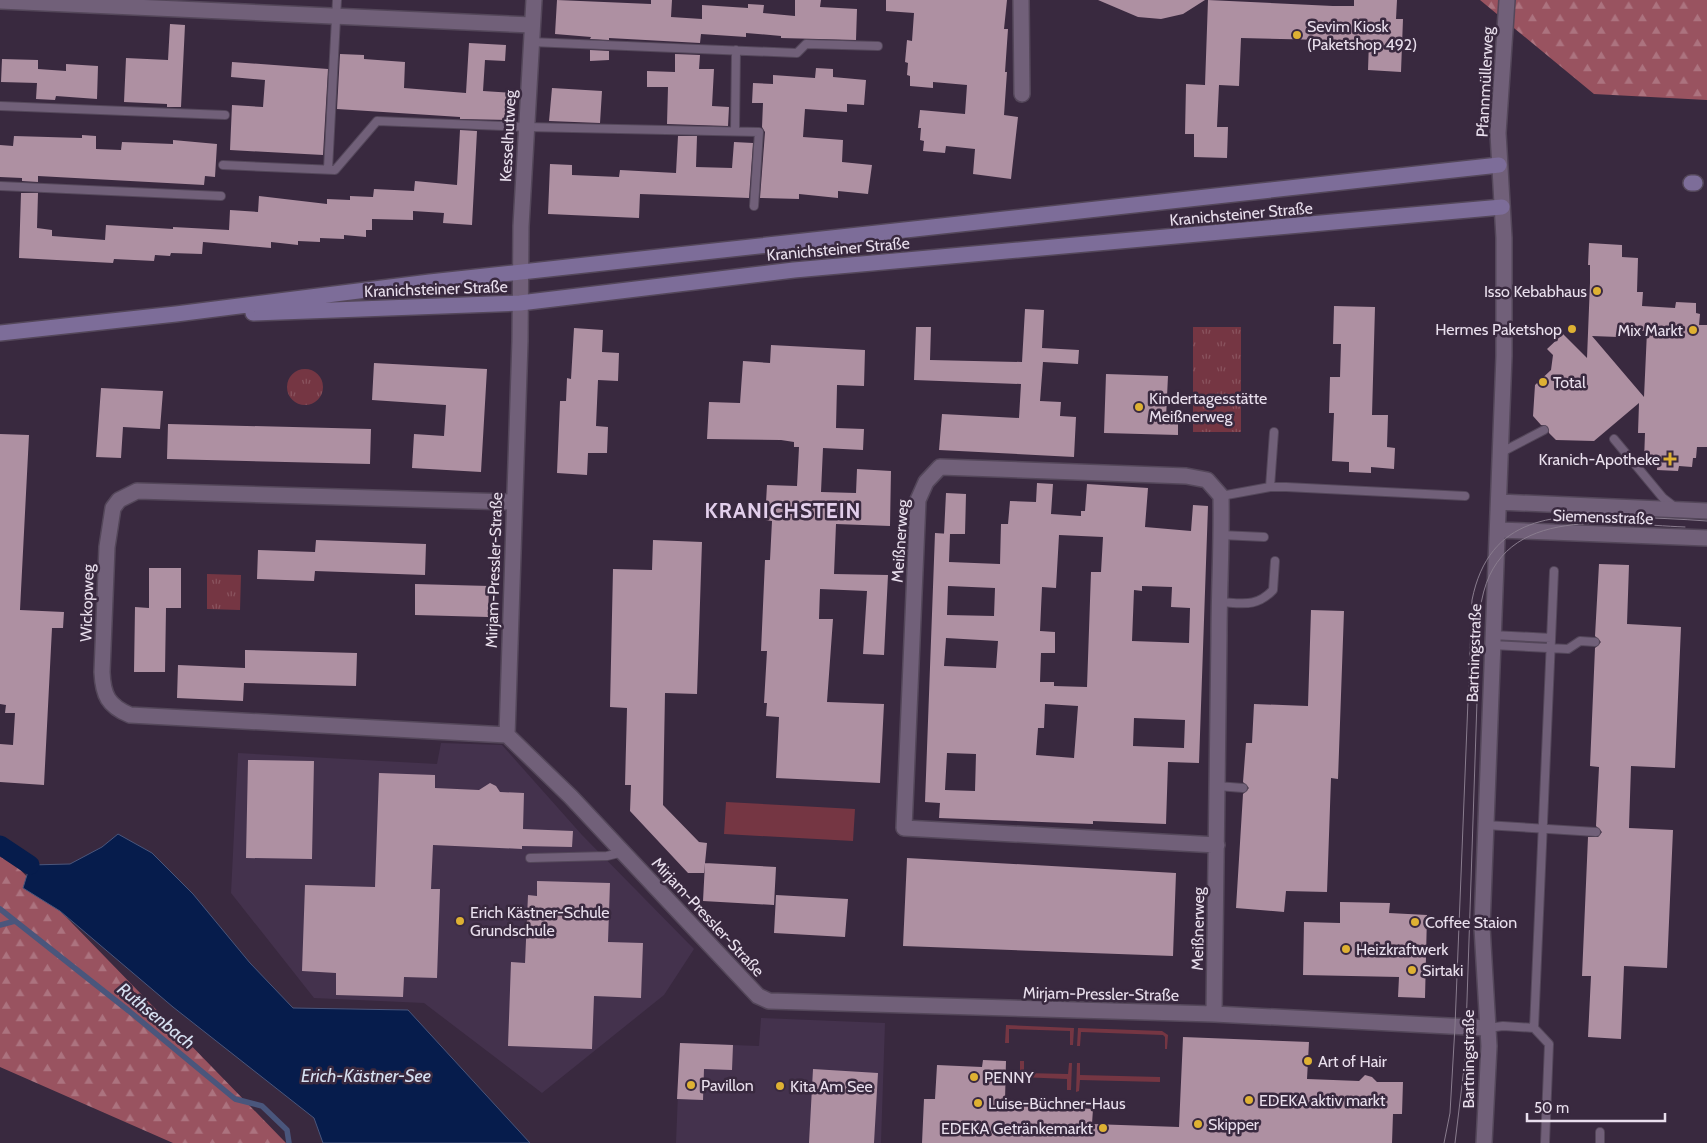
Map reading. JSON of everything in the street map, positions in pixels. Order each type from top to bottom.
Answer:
[{"type":"main road","name":"Kranichsteiner Straße","points":[[0,333],[520,273],[1499,165]]},
{"type":"main road","name":"Kranichsteiner Straße","points":[[176,314],[520,303],[794,270],[1502,207]]},
{"type":"street","name":"Kesselhutweg","points":[[520,303],[526,128],[534,0]]},
{"type":"street","points":[[1021,0],[1022,94]]},
{"type":"street","name":"Pfannmüllerweg","points":[[1499,165],[1498,114],[1507,0]]},
{"type":"street","points":[[0,1],[337,8],[532,25]]},
{"type":"street","name":"Bartningstraße","points":[[1484,1143],[1488,1028],[1482,927],[1499,502],[1505,271],[1499,165]]},
{"type":"street","name":"Mirjam-Pressler-Straße","points":[[520,303],[507,735],[623,852],[758,996],[769,1001],[1214,1014],[1488,1028]]},
{"type":"street","name":"Meißnerweg","points":[[1214,1014],[1217,845],[1221,496],[1207,480],[1186,476],[940,467],[926,482],[918,500],[904,828],[1217,845]]},
{"type":"street","name":"Wickopweg","points":[[507,735],[130,715],[118,710],[109,703],[103,688],[102,672],[107,547],[111,516],[113,508],[119,500],[137,491],[513,502]]},
{"type":"street","name":"Siemensstraße","points":[[1499,502],[1707,511]]},
{"type":"street","name":"Siemensstraße","points":[[1498,530],[1707,538]]},
{"type":"lane","points":[[328,169],[337,8]]},
{"type":"lane","points":[[531,42],[797,53],[806,44],[878,46]]},
{"type":"lane","points":[[734,130],[736,50]]},
{"type":"lane","points":[[0,106],[225,115]]},
{"type":"lane","points":[[222,165],[335,170],[377,122],[526,128],[734,130],[759,132],[754,206]]},
{"type":"lane","points":[[0,186],[221,196]]},
{"type":"lane","points":[[1500,453],[1544,430]]},
{"type":"lane","points":[[1270,487],[1274,432]]},
{"type":"lane","points":[[1614,440],[1663,498],[1680,510]]},
{"type":"lane","points":[[1221,496],[1270,487],[1464,496]]},
{"type":"lane","points":[[1221,535],[1264,536]]},
{"type":"lane","points":[[1219,602],[1251,604],[1263,600],[1273,590],[1274,561]]},
{"type":"lane","points":[[1534,1028],[1554,571]]},
{"type":"lane","points":[[1492,640],[1551,638]]},
{"type":"lane","points":[[1492,640],[1568,649],[1580,641],[1595,642]]},
{"type":"lane","points":[[1217,786],[1243,788]]},
{"type":"lane","points":[[1485,825],[1596,832]]},
{"type":"lane","points":[[530,858],[607,856],[623,852]]},
{"type":"lane","points":[[1488,1028],[1503,1026],[1534,1028],[1549,1044],[1545,1143]]},
{"type":"lane","points":[[1600,1132],[1600,1143]]},
{"type":"shaded area","name":"Erich Kästner-Schule Grundschule","points":[[441,743],[502,745],[582,835],[694,949],[664,995],[542,1093],[424,1003],[314,998],[231,893],[238,753],[437,764]]},
{"type":"shaded area","name":"Kita Am See","points":[[761,1018],[885,1023],[881,1143],[676,1143],[680,1043],[759,1046]]},
{"type":"green space","points":[[1480,0],[1707,0],[1707,100],[1594,94]]},
{"type":"green space","points":[[1193,327],[1241,327],[1241,432],[1193,432]]},
{"type":"green space","points":[[305,369],[312,370],[318,374],[322,380],[322,394],[318,400],[312,404],[305,405],[298,404],[292,400],[288,394],[287,387],[288,380],[292,374],[298,370]]},
{"type":"green space","points":[[207,574],[241,575],[240,610],[207,609]]},
{"type":"green space","points":[[726,802],[855,809],[853,841],[724,834]]},
{"type":"green space","points":[[0,849],[286,1143],[173,1143],[0,1067]]},
{"type":"green space","points":[[1006,1025],[1074,1028],[1073,1045],[1070,1045],[1070,1031],[1009,1029],[1009,1043],[1005,1043]]},
{"type":"green space","points":[[1078,1028],[1162,1031],[1168,1035],[1167,1049],[1165,1049],[1165,1037],[1163,1035],[1081,1032],[1080,1046],[1077,1046]]},
{"type":"green space","points":[[1020,1061],[1024,1061],[1024,1073],[1068,1074],[1069,1063],[1072,1063],[1071,1090],[1067,1090],[1067,1079],[1020,1077]]},
{"type":"green space","points":[[1077,1063],[1080,1063],[1080,1075],[1160,1077],[1160,1082],[1080,1080],[1079,1091],[1076,1092]]},
{"type":"water","name":"Erich-Kästner-See","points":[[118,834],[152,853],[193,894],[250,963],[293,1008],[408,1010],[530,1143],[323,1143],[314,1118],[173,1007],[60,911],[23,888],[30,865],[70,864],[102,847]]},
{"type":"building","points":[[557,0],[651,4],[651,0],[672,0],[671,17],[702,19],[702,5],[748,8],[748,4],[764,5],[763,13],[795,16],[795,0],[821,0],[820,7],[857,9],[856,40],[781,38],[781,36],[746,33],[746,37],[701,34],[700,43],[609,38],[609,40],[590,39],[591,37],[555,34]]},
{"type":"building","points":[[886,0],[1007,0],[1004,29],[1008,29],[1004,115],[1018,117],[1011,179],[973,174],[975,149],[946,146],[945,153],[923,151],[924,141],[920,140],[921,128],[918,128],[920,110],[965,114],[967,85],[933,82],[933,88],[910,86],[910,76],[907,75],[908,63],[905,62],[907,40],[912,41],[914,13],[886,11]]},
{"type":"building","points":[[1098,0],[1205,0],[1183,14],[1161,19],[1138,17]]},
{"type":"building","points":[[1208,0],[1354,6],[1354,0],[1397,0],[1396,19],[1403,19],[1401,72],[1368,70],[1369,41],[1241,38],[1239,86],[1219,85],[1217,127],[1228,127],[1227,158],[1194,157],[1194,134],[1185,134],[1186,84],[1205,85]]},
{"type":"building","points":[[170,24],[185,25],[181,107],[167,107],[167,104],[124,102],[126,58],[168,60]]},
{"type":"building","points":[[469,43],[506,45],[505,61],[485,60],[483,91],[516,93],[514,120],[460,119],[460,117],[337,109],[340,54],[364,55],[364,59],[405,62],[404,88],[466,93]]},
{"type":"building","points":[[590,50],[609,51],[609,60],[590,61]]},
{"type":"building","points":[[675,54],[700,55],[699,69],[714,69],[712,106],[729,107],[728,126],[667,124],[668,87],[647,87],[647,71],[675,72]]},
{"type":"building","points":[[2,59],[38,60],[38,69],[66,71],[66,64],[98,66],[97,99],[56,96],[55,100],[36,99],[37,83],[1,82]]},
{"type":"building","points":[[232,62],[328,69],[323,155],[230,150],[232,105],[263,107],[265,80],[231,77]]},
{"type":"building","points":[[816,68],[833,69],[833,77],[866,80],[864,105],[847,104],[847,112],[805,109],[803,137],[843,140],[842,162],[872,165],[868,194],[838,191],[838,198],[799,194],[799,199],[760,198],[765,132],[762,127],[763,103],[752,103],[753,83],[773,84],[773,75],[815,78]]},
{"type":"building","points":[[552,88],[602,91],[600,123],[549,121]]},
{"type":"building","points":[[460,130],[477,131],[472,225],[443,223],[444,213],[413,211],[413,220],[372,219],[372,230],[366,230],[366,237],[344,235],[344,239],[320,238],[320,242],[298,241],[298,245],[271,242],[271,248],[203,242],[202,254],[171,253],[170,256],[155,255],[154,261],[114,259],[113,263],[19,258],[21,193],[38,193],[37,228],[52,230],[52,236],[105,240],[106,225],[229,230],[230,210],[258,212],[259,196],[327,204],[327,199],[350,200],[350,196],[373,197],[374,189],[414,191],[415,181],[457,185]]},
{"type":"building","points":[[82,135],[96,136],[96,149],[121,150],[122,142],[173,144],[173,140],[217,144],[215,177],[205,176],[204,185],[38,176],[38,182],[22,181],[22,178],[0,177],[0,145],[13,146],[14,136],[82,138]]},
{"type":"building","points":[[678,136],[697,136],[696,167],[732,168],[734,142],[753,143],[749,198],[640,194],[639,218],[548,214],[550,164],[572,165],[572,175],[619,177],[620,170],[676,173]]},
{"type":"building","points":[[1589,243],[1622,245],[1622,257],[1638,258],[1637,292],[1643,292],[1642,306],[1675,308],[1676,302],[1696,303],[1696,313],[1700,314],[1699,325],[1707,325],[1707,447],[1697,447],[1696,458],[1693,458],[1692,467],[1679,466],[1678,471],[1657,470],[1657,462],[1644,461],[1645,433],[1638,433],[1639,403],[1594,441],[1556,440],[1549,433],[1547,426],[1541,425],[1533,416],[1535,385],[1551,370],[1553,355],[1547,349],[1563,334],[1587,358],[1590,283],[1590,265],[1588,265]],"holes":[[[1619,330],[1647,331],[1644,397],[1592,336],[1618,337]]]},
{"type":"building","points":[[1334,306],[1375,307],[1372,415],[1388,415],[1387,447],[1395,448],[1394,469],[1371,467],[1371,473],[1349,472],[1349,462],[1332,461],[1334,413],[1329,413],[1330,377],[1340,377],[1341,344],[1333,344]]},
{"type":"building","points":[[1025,309],[1044,310],[1042,348],[1079,350],[1078,364],[1043,362],[1040,401],[1061,402],[1060,416],[1076,417],[1074,457],[939,450],[942,414],[1019,418],[1021,384],[914,380],[916,327],[931,327],[930,360],[1022,362]]},
{"type":"building","points":[[574,328],[603,330],[602,352],[619,353],[618,381],[598,380],[596,426],[608,427],[607,453],[588,453],[587,475],[557,473],[560,401],[566,401],[567,378],[571,379]]},
{"type":"building","points":[[771,345],[865,350],[864,386],[837,385],[836,428],[864,429],[863,450],[823,448],[821,492],[856,493],[857,469],[891,471],[890,526],[836,524],[834,574],[888,575],[884,655],[863,654],[867,591],[820,589],[819,619],[833,619],[827,702],[884,704],[880,783],[776,778],[779,717],[766,716],[767,703],[764,703],[767,651],[761,651],[765,560],[770,560],[772,521],[765,520],[767,485],[797,486],[799,447],[794,447],[794,442],[781,440],[707,439],[709,402],[740,403],[743,361],[770,363]]},
{"type":"building","points":[[374,363],[487,369],[481,472],[412,468],[414,434],[444,436],[446,405],[372,400]]},
{"type":"building","points":[[1106,374],[1168,376],[1166,418],[1178,418],[1178,435],[1104,433]]},
{"type":"building","points":[[101,388],[163,391],[160,429],[123,427],[121,458],[96,457]]},
{"type":"building","points":[[168,424],[371,429],[370,464],[167,459]]},
{"type":"building","points":[[0,434],[29,435],[20,610],[64,612],[63,628],[52,628],[44,785],[0,782],[0,744],[13,745],[15,713],[5,713],[6,705],[0,704]]},
{"type":"building","points":[[1037,483],[1053,484],[1051,514],[1081,516],[1081,511],[1085,511],[1087,484],[1148,488],[1145,527],[1191,531],[1193,505],[1208,506],[1199,763],[1168,762],[1166,824],[1093,821],[1093,824],[939,818],[940,803],[925,802],[935,533],[950,534],[949,562],[1000,564],[1001,524],[1008,524],[1010,501],[1036,502]],"holes":[[[1059,535],[1103,537],[1101,572],[1091,572],[1087,687],[1054,686],[1054,682],[1040,682],[1041,653],[1055,653],[1055,632],[1040,631],[1042,587],[1056,588]],[[948,586],[995,588],[994,616],[947,615]],[[1142,586],[1172,587],[1171,607],[1190,608],[1189,643],[1132,641],[1134,590],[1142,591]],[[946,638],[998,641],[996,668],[944,666]],[[1045,704],[1078,706],[1074,758],[1036,755],[1038,728],[1044,728]],[[1134,718],[1185,720],[1184,748],[1133,746]],[[947,753],[976,754],[975,791],[945,790]]]},
{"type":"building","points":[[946,493],[966,494],[965,534],[944,534]]},
{"type":"building","points":[[316,540],[426,544],[425,575],[315,571],[314,581],[257,579],[258,550],[315,552]]},
{"type":"building","points":[[653,540],[702,542],[697,694],[665,693],[663,805],[699,842],[707,843],[704,873],[688,873],[630,811],[631,785],[625,785],[627,708],[610,707],[613,569],[652,570]]},
{"type":"building","points":[[1599,564],[1629,565],[1627,624],[1681,627],[1675,768],[1631,766],[1629,828],[1673,830],[1667,968],[1624,966],[1621,1039],[1588,1037],[1591,976],[1582,976],[1588,837],[1598,837],[1602,832],[1596,826],[1599,767],[1590,766],[1595,648],[1601,642],[1595,636]]},
{"type":"building","points":[[149,568],[181,568],[181,608],[166,608],[165,672],[134,672],[135,607],[149,608]]},
{"type":"building","points":[[415,584],[489,586],[488,617],[415,615]]},
{"type":"building","points":[[1311,610],[1344,611],[1338,779],[1331,778],[1327,892],[1286,891],[1284,912],[1236,908],[1243,794],[1249,788],[1243,782],[1246,743],[1252,743],[1254,704],[1308,706]]},
{"type":"building","points":[[245,650],[357,653],[356,686],[244,683],[243,701],[177,698],[178,665],[245,668]]},
{"type":"building","points":[[248,760],[314,761],[312,859],[246,858]]},
{"type":"building","points":[[379,773],[435,775],[435,788],[479,790],[490,783],[496,786],[500,792],[524,793],[523,829],[573,831],[572,847],[522,846],[522,849],[433,845],[431,889],[440,889],[437,978],[404,977],[403,997],[336,995],[336,973],[302,971],[305,885],[375,887]]},
{"type":"building","points":[[907,858],[1176,873],[1173,956],[903,946]]},
{"type":"building","points":[[705,863],[776,867],[774,905],[703,901]]},
{"type":"building","points":[[537,881],[610,883],[608,942],[643,943],[641,998],[594,996],[592,1049],[508,1046],[511,962],[525,963],[528,895],[537,896]]},
{"type":"building","points":[[776,895],[848,899],[845,937],[774,933]]},
{"type":"building","name":"Heizkraftwerk","points":[[1340,902],[1390,903],[1389,913],[1427,915],[1425,998],[1398,997],[1399,977],[1303,975],[1304,922],[1340,923]]},
{"type":"building","points":[[1183,1037],[1309,1042],[1307,1079],[1359,1081],[1365,1075],[1372,1077],[1377,1082],[1403,1082],[1402,1114],[1393,1114],[1392,1143],[922,1143],[924,1099],[935,1099],[937,1065],[982,1067],[983,1060],[1006,1061],[1005,1100],[1033,1101],[1032,1105],[1093,1109],[1092,1124],[1179,1127]]},
{"type":"building","name":"Pavillon","points":[[680,1043],[733,1045],[732,1070],[704,1069],[703,1100],[677,1099]]},
{"type":"building","points":[[813,1069],[878,1073],[874,1143],[809,1143]]},
{"type":"waterway","points":[[0,845],[30,865]]},
{"type":"waterway","name":"Ruthsenbach","points":[[0,909],[129,1011],[235,1099],[262,1106],[287,1130],[289,1143]]},
{"type":"waterway","points":[[0,925],[15,921]]},
{"type":"tram line","points":[[1444,1143],[1450,1113],[1455,1026],[1472,600],[1481,572],[1493,551],[1510,535],[1529,525],[1551,519],[1575,516],[1601,516],[1707,521]]},
{"type":"tram line","points":[[1455,1143],[1465,1060],[1480,611],[1489,576],[1507,551],[1530,536],[1558,527],[1589,524],[1685,527]]},
{"type":"place","name":"Sevim Kiosk (Paketshop 492)","points":[[1297,35]]},
{"type":"place","name":"Isso Kebabhaus","points":[[1597,291]]},
{"type":"place","name":"Hermes Paketshop","points":[[1572,329]]},
{"type":"place","name":"Mix Markt","points":[[1693,330]]},
{"type":"place","name":"Total","points":[[1543,382]]},
{"type":"place","name":"Kindertagesstätte Meißnerweg","points":[[1139,407]]},
{"type":"place","name":"Kranich-Apotheke","points":[[1670,459]]},
{"type":"place","name":"Erich Kästner-Schule Grundschule","points":[[460,921]]},
{"type":"place","name":"Coffee Staion","points":[[1415,922]]},
{"type":"place","name":"Heizkraftwerk","points":[[1346,949]]},
{"type":"place","name":"Sirtaki","points":[[1412,970]]},
{"type":"place","name":"Art of Hair","points":[[1308,1061]]},
{"type":"place","name":"PENNY","points":[[974,1077]]},
{"type":"place","name":"Pavillon","points":[[691,1085]]},
{"type":"place","name":"Kita Am See","points":[[780,1086]]},
{"type":"place","name":"EDEKA aktiv markt","points":[[1249,1100]]},
{"type":"place","name":"Luise-Büchner-Haus","points":[[978,1103]]},
{"type":"place","name":"Skipper","points":[[1198,1124]]},
{"type":"place","name":"EDEKA Getränkemarkt","points":[[1103,1128]]},
{"type":"district","name":"KRANICHSTEIN","points":[[783,510]]}]
